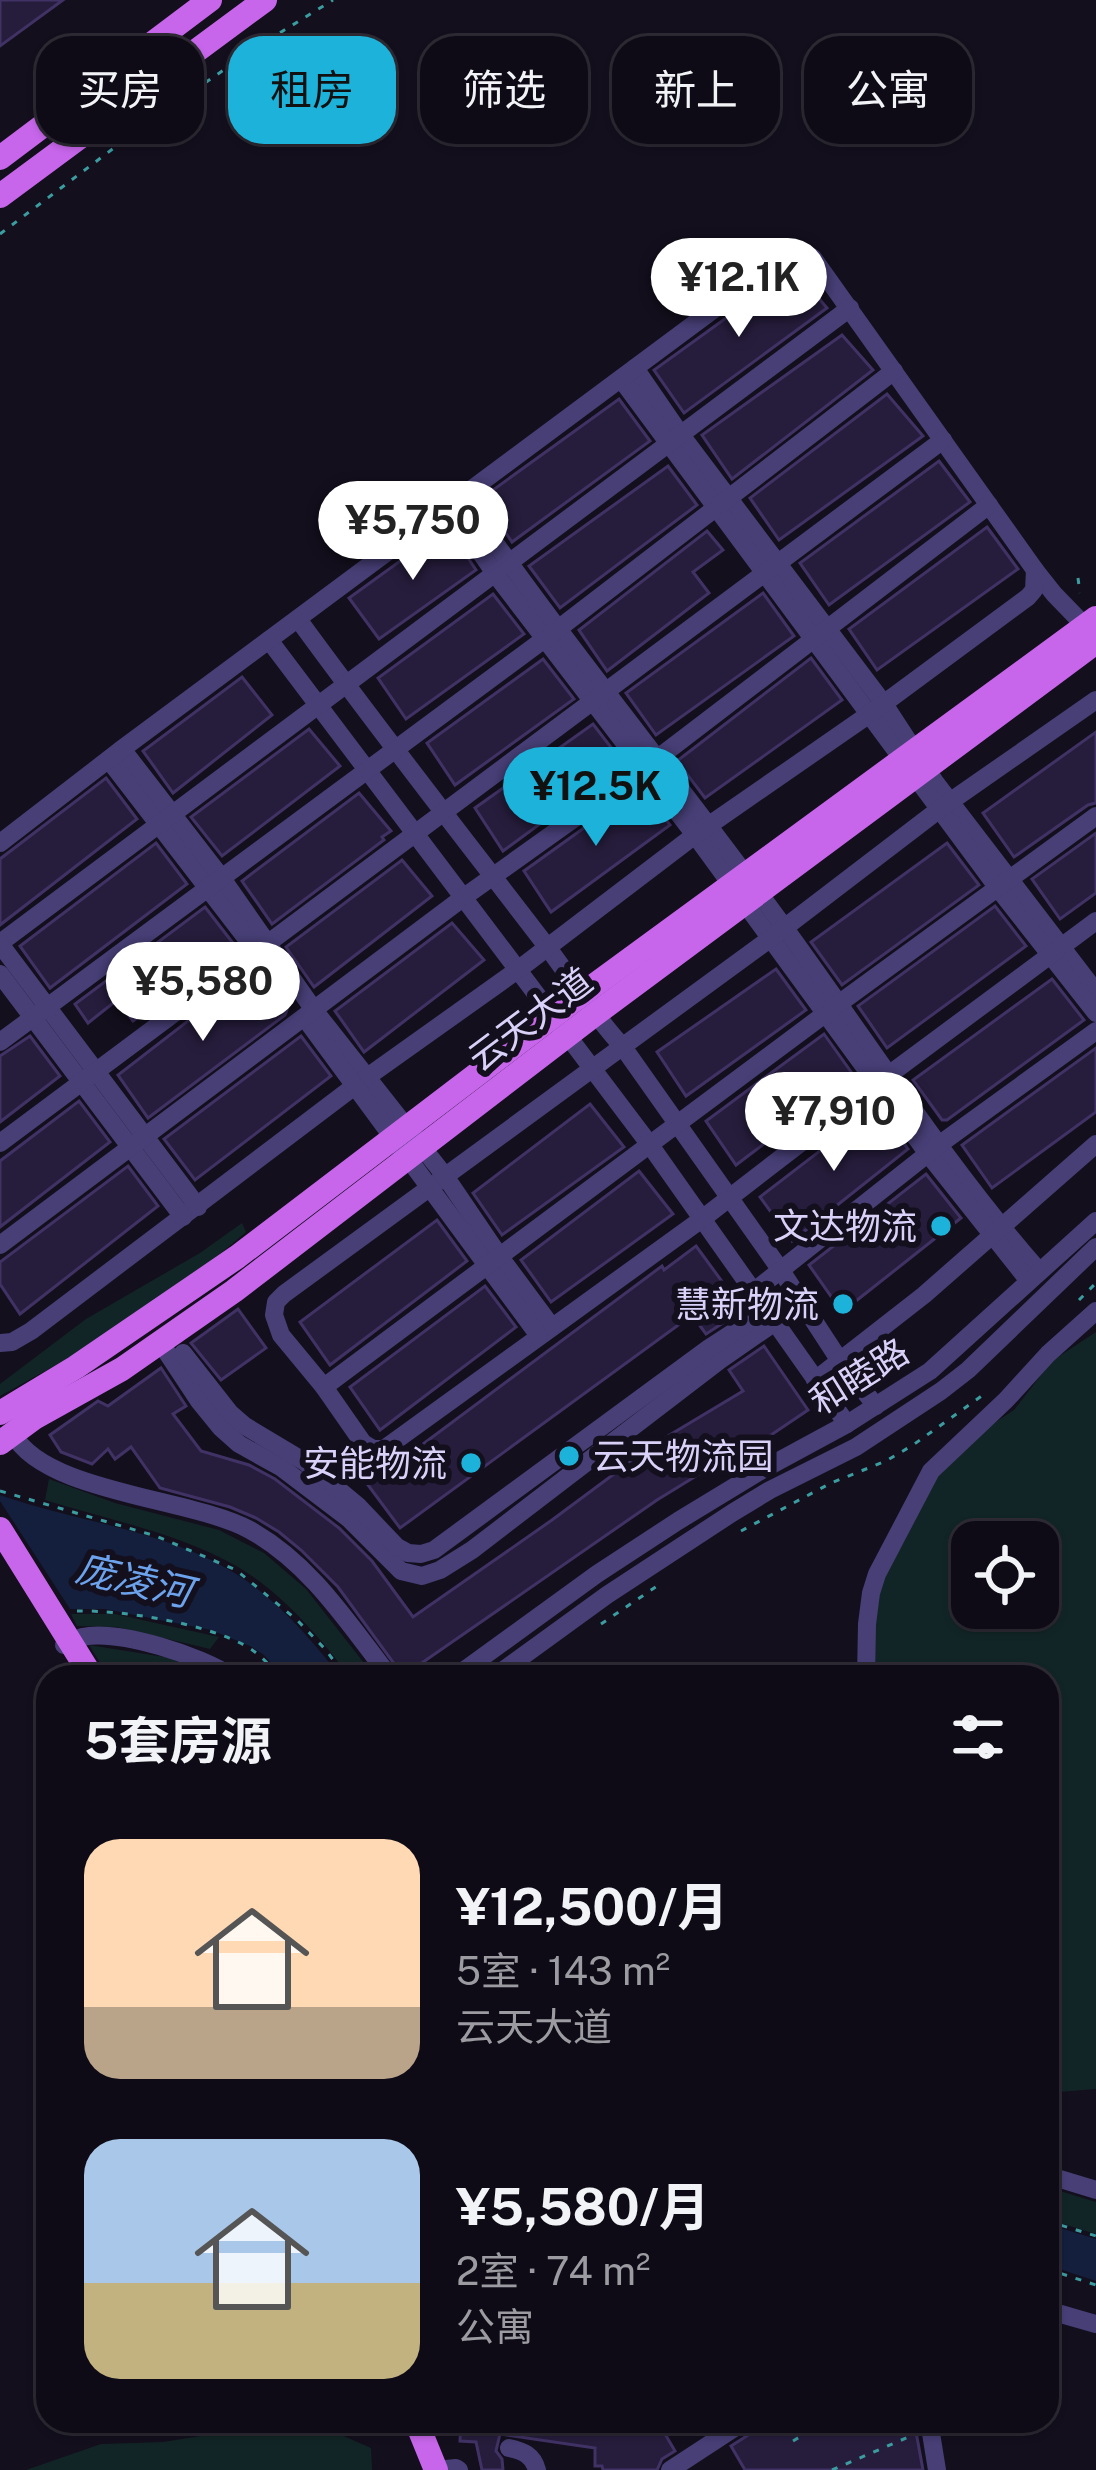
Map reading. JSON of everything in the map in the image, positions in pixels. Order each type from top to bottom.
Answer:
[{"type":"main road","points":[[0,196],[266,0]]},
{"type":"main road","points":[[0,158],[202,2]]},
{"type":"main road","name":"云天大道","points":[[4,1430],[76,1367],[407,1142],[1093,635]]},
{"type":"main road","name":"云天大道","points":[[4,1430],[122,1369],[164,1340],[255,1274],[407,1142]]},
{"type":"main road","points":[[0,1528],[82,1665]]},
{"type":"main road","points":[[0,1546],[66,1633]]},
{"type":"main road","points":[[426,2433],[445,2470]]},
{"type":"street","points":[[0,843],[787,254],[802,252],[814,258],[1036,570],[1093,635]]},
{"type":"street","points":[[190,1212],[41,1013],[0,944],[850,308]]},
{"type":"street","points":[[0,1042],[552,633],[894,371]]},
{"type":"street","points":[[628,373],[1096,1013]]},
{"type":"street","points":[[0,1143],[943,440]]},
{"type":"street","points":[[456,502],[934,1149],[1034,1276]]},
{"type":"street","points":[[0,1245],[650,763],[988,505]]},
{"type":"street","points":[[0,1343],[31,1331],[702,831],[878,709],[1028,597],[1034,590],[1036,570]]},
{"type":"street","points":[[298,619],[623,1047],[840,1360],[877,1406]]},
{"type":"street","points":[[269,640],[593,1067],[847,1424]]},
{"type":"street","points":[[1096,700],[946,805],[276,1302],[274,1315],[281,1335],[363,1443],[384,1449],[703,1219],[1096,921]]},
{"type":"street","points":[[115,754],[215,882],[546,1332]]},
{"type":"street","points":[[324,1388],[1096,816]]},
{"type":"street","points":[[1055,951],[1096,992]]},
{"type":"street","points":[[0,974],[41,1013]]},
{"type":"street","points":[[753,1292],[934,1149],[1096,1030]]},
{"type":"street","points":[[814,1379],[925,1295],[1096,1144]]},
{"type":"street","name":"和睦路","points":[[469,1665],[726,1491],[930,1371],[1096,1221]]},
{"type":"street","name":"和睦路","points":[[511,1665],[732,1513],[856,1447],[941,1391],[1096,1247]]},
{"type":"street","points":[[255,1274],[276,1302]]},
{"type":"street","points":[[866,1665],[867,1624],[877,1574],[931,1472],[1096,1311]]},
{"type":"street","points":[[164,1340],[164,1348],[199,1401],[239,1444],[282,1468],[348,1518],[400,1571],[422,1576],[472,1550],[770,1317]]},
{"type":"street","points":[[4,1430],[36,1458],[62,1471],[249,1529],[313,1578],[381,1665]]},
{"type":"street","points":[[66,1633],[168,1648],[212,1665]]},
{"type":"street","points":[[1059,2179],[1096,2190]]},
{"type":"street","points":[[1059,2313],[1096,2324]]},
{"type":"street","points":[[670,2470],[727,2433]]},
{"type":"street","points":[[931,2433],[937,2470]]},
{"type":"street","points":[[509,2448],[531,2457],[537,2470]]},
{"type":"path","points":[[0,234],[147,123],[333,0]]},
{"type":"path","points":[[1071,1308],[1096,1283]]},
{"type":"path","points":[[725,1541],[803,1497],[886,1461],[995,1385]]},
{"type":"path","points":[[38,1503],[43,1490]]},
{"type":"path","points":[[0,1491],[156,1536],[236,1570],[297,1620],[337,1665]]},
{"type":"path","points":[[598,1625],[663,1582]]},
{"type":"path","points":[[66,1633],[107,1611],[206,1630],[246,1646],[269,1665]]},
{"type":"path","points":[[1059,2225],[1096,2236]]},
{"type":"path","points":[[1059,2273],[1096,2285]]},
{"type":"path","points":[[793,2441],[806,2433]]},
{"type":"path","points":[[832,2470],[913,2433]]},
{"type":"green space","points":[[242,1223],[246,1232],[208,1264],[72,1356],[0,1396],[0,1384],[86,1319]]},
{"type":"green space","points":[[1096,1332],[1096,2089],[1059,2092],[1059,1665],[871,1665],[875,1606],[886,1572],[934,1479],[988,1427],[1014,1410],[1052,1361]]},
{"type":"green space","points":[[49,1479],[115,1503],[219,1530],[264,1553],[306,1589],[366,1665],[341,1665],[270,1589],[215,1555],[168,1536],[45,1500]]},
{"type":"green space","points":[[71,1614],[115,1614],[219,1637],[210,1649],[117,1627],[77,1626]]},
{"type":"green space","points":[[89,1645],[191,1665],[102,1665]]},
{"type":"green space","points":[[1059,2191],[1096,2202],[1096,2234],[1059,2223]]},
{"type":"green space","points":[[219,2433],[337,2433],[371,2448],[372,2470],[26,2470],[101,2444],[163,2442]]},
{"type":"water","name":"庞凌河","points":[[0,1495],[129,1530],[223,1566],[276,1605],[331,1665],[273,1665],[250,1646],[211,1630],[105,1609],[70,1609]]},
{"type":"water","points":[[1059,2228],[1096,2239],[1096,2281],[1059,2269]]},
{"type":"building","points":[[0,0],[63,0],[0,46]]},
{"type":"building","points":[[794,269],[827,308],[684,413],[654,370]]},
{"type":"building","points":[[842,335],[873,370],[732,479],[702,435]]},
{"type":"building","points":[[887,394],[923,436],[779,540],[750,498]]},
{"type":"building","points":[[619,399],[650,441],[512,542],[482,498]]},
{"type":"building","points":[[939,461],[970,502],[829,605],[800,563]]},
{"type":"building","points":[[668,466],[697,505],[560,608],[529,566]]},
{"type":"building","points":[[447,527],[476,570],[379,639],[349,598]]},
{"type":"building","points":[[987,527],[1018,569],[877,670],[849,629]]},
{"type":"building","points":[[707,531],[723,550],[693,572],[709,593],[607,671],[579,630]]},
{"type":"building","points":[[763,593],[794,636],[656,735],[626,693]]},
{"type":"building","points":[[493,594],[524,634],[406,719],[378,678]]},
{"type":"building","points":[[811,658],[842,700],[705,798],[677,761]]},
{"type":"building","points":[[543,659],[574,699],[455,785],[427,743]]},
{"type":"building","points":[[242,677],[272,715],[173,793],[143,751]]},
{"type":"building","points":[[593,724],[623,763],[503,851],[475,808]]},
{"type":"building","points":[[309,729],[340,766],[222,856],[191,817]]},
{"type":"building","points":[[1096,732],[1096,803],[1014,857],[983,813]]},
{"type":"building","points":[[106,778],[137,819],[0,925],[0,859]]},
{"type":"building","points":[[641,787],[670,825],[551,912],[524,871]]},
{"type":"building","points":[[359,793],[391,831],[272,924],[242,881]]},
{"type":"building","points":[[1096,833],[1096,893],[1060,919],[1032,879]]},
{"type":"building","points":[[156,843],[187,884],[50,988],[20,946]]},
{"type":"building","points":[[947,843],[979,885],[842,985],[811,942]]},
{"type":"building","points":[[402,860],[432,896],[314,987],[286,947]]},
{"type":"building","points":[[995,906],[1026,946],[887,1048],[858,1006]]},
{"type":"building","points":[[205,907],[236,947],[133,1021],[117,1000],[88,1023],[75,1004]]},
{"type":"building","points":[[452,923],[484,960],[364,1052],[335,1011]]},
{"type":"building","points":[[776,969],[806,1010],[686,1096],[657,1052]]},
{"type":"building","points":[[254,970],[287,1010],[285,1015],[148,1118],[118,1075]]},
{"type":"building","points":[[1052,979],[1084,1020],[942,1120],[913,1080]]},
{"type":"building","points":[[824,1034],[854,1076],[736,1165],[706,1121]]},
{"type":"building","points":[[30,1036],[60,1076],[0,1122],[0,1056]]},
{"type":"building","points":[[301,1036],[331,1076],[195,1180],[164,1139]]},
{"type":"building","points":[[1096,1048],[1096,1112],[992,1188],[962,1145]]},
{"type":"building","points":[[79,1101],[110,1142],[0,1227],[0,1161]]},
{"type":"building","points":[[590,1104],[624,1147],[502,1235],[473,1193]]},
{"type":"building","points":[[877,1107],[908,1149],[792,1241],[760,1197]]},
{"type":"building","points":[[128,1166],[158,1206],[20,1314],[0,1284],[0,1262]]},
{"type":"building","points":[[639,1171],[673,1214],[551,1302],[521,1260]]},
{"type":"building","points":[[926,1174],[961,1218],[842,1312],[809,1265]]},
{"type":"building","points":[[437,1220],[467,1261],[330,1365],[300,1322]]},
{"type":"building","points":[[696,1246],[743,1310],[706,1334],[692,1315],[400,1528],[368,1485],[662,1266],[664,1270]]},
{"type":"building","points":[[485,1286],[516,1327],[380,1430],[350,1387]]},
{"type":"building","points":[[238,1309],[266,1348],[221,1380],[191,1343]]},
{"type":"building","points":[[764,1346],[808,1410],[657,1500],[419,1665],[395,1665],[338,1587],[279,1532],[230,1507],[160,1488],[131,1447],[115,1459],[108,1449],[92,1464],[61,1452],[50,1435],[98,1401],[108,1406],[161,1368],[186,1406],[173,1414],[201,1451],[249,1465],[275,1479],[339,1528],[372,1561],[413,1617],[653,1445],[743,1391],[729,1370]]},
{"type":"building","points":[[460,2433],[670,2433],[665,2434],[675,2451],[662,2459],[657,2470],[603,2470],[595,2466],[595,2448],[500,2434],[496,2451],[503,2470],[482,2470],[476,2442],[460,2441]]},
{"type":"building","points":[[751,2433],[916,2433],[923,2470],[745,2470],[731,2446]]},
{"type":"place","name":"文达物流","points":[[941,1226]]},
{"type":"place","name":"慧新物流","points":[[843,1304]]},
{"type":"place","name":"云天物流园","points":[[569,1456]]},
{"type":"place","name":"安能物流","points":[[471,1463]]}]
